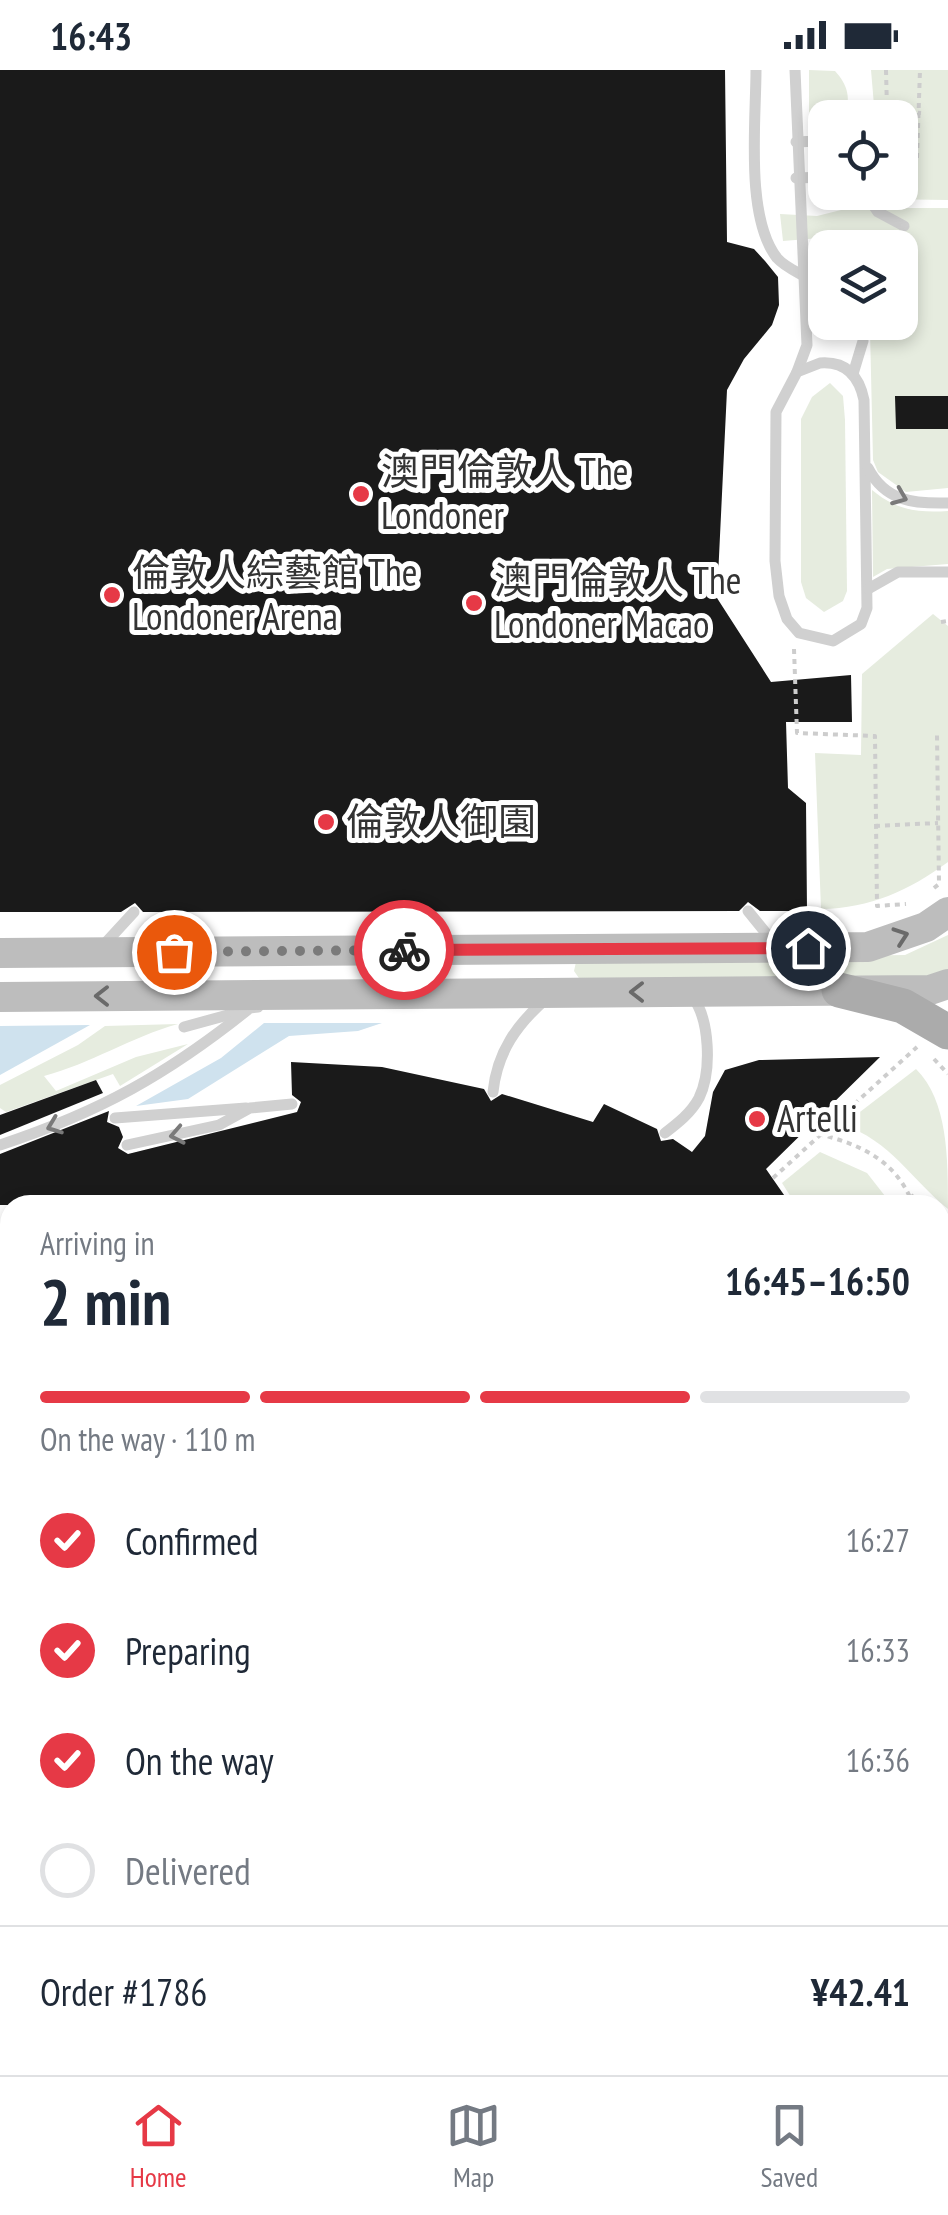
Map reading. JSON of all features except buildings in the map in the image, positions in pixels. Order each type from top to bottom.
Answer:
[{"type":"main road","points":[[839,990],[903,1006],[948,1032]]},
{"type":"street","points":[[0,953],[868,947],[921,929],[936,903]]},
{"type":"street","points":[[554,949],[554,992]]},
{"type":"street","points":[[0,981],[52,996]]},
{"type":"street","points":[[0,996],[930,990],[948,984]]},
{"type":"lane","points":[[756,70],[759,212],[766,241],[780,262],[804,280]]},
{"type":"lane","points":[[795,70],[796,178],[806,354],[776,412],[774,561],[779,596],[793,626],[817,640],[849,634],[860,624],[868,589],[864,400],[854,374],[863,340]]},
{"type":"lane","points":[[796,142],[808,141]]},
{"type":"lane","points":[[796,178],[808,177]]},
{"type":"lane","points":[[877,210],[904,226]]},
{"type":"lane","points":[[797,372],[832,362],[854,374]]},
{"type":"lane","points":[[866,464],[889,495],[910,503],[948,504]]},
{"type":"lane","points":[[868,589],[898,572],[948,572]]},
{"type":"lane","points":[[748,911],[779,948]]},
{"type":"lane","points":[[98,952],[134,912]]},
{"type":"lane","points":[[704,1028],[720,991]]},
{"type":"lane","points":[[493,1092],[497,1062],[516,1029],[554,992]]},
{"type":"lane","points":[[665,1134],[700,1096],[705,1072],[702,1010],[688,992]]},
{"type":"lane","points":[[184,1027],[315,994]]},
{"type":"lane","points":[[0,1144],[108,1104],[162,1075],[250,1008]]},
{"type":"lane","points":[[114,1118],[292,1104]]},
{"type":"lane","points":[[127,1145],[219,1126],[250,1108]]},
{"type":"path","points":[[886,70],[887,109],[921,112]]},
{"type":"path","points":[[918,158],[920,70]]},
{"type":"path","points":[[940,622],[948,621]]},
{"type":"path","points":[[793,626],[798,733],[875,736],[877,906],[911,904],[921,929]]},
{"type":"path","points":[[936,903],[937,735]]},
{"type":"path","points":[[875,826],[938,823]]},
{"type":"path","points":[[773,1178],[920,1044],[948,1074]]},
{"type":"path","points":[[818,1134],[866,1150],[886,1164],[912,1195]]},
{"type":"shaded area","points":[[809,70],[835,71],[846,87],[848,100],[809,100]]},
{"type":"shaded area","points":[[871,70],[948,70],[948,200],[918,200],[918,100],[874,100]]},
{"type":"shaded area","points":[[948,208],[948,488],[906,492],[878,472],[873,460],[870,340],[918,340],[918,230],[808,230],[808,239],[783,241],[780,214],[817,216],[841,210]]},
{"type":"shaded area","points":[[830,383],[843,396],[845,420],[847,591],[843,601],[824,612],[806,598],[801,582],[801,419],[812,397]]},
{"type":"shaded area","points":[[872,490],[908,509],[948,511],[948,564],[887,569],[873,577]]},
{"type":"shaded area","points":[[933,614],[948,626],[948,862],[888,896],[821,909],[815,753],[861,755],[862,674]]},
{"type":"shaded area","points":[[948,935],[948,974],[923,979],[581,981],[574,971],[576,962],[582,960],[905,955]]},
{"type":"shaded area","points":[[178,1024],[44,1076],[56,1091],[136,1057],[188,1044],[120,1086],[113,1074],[6,1112],[0,1108],[0,1085],[78,1045],[105,1026]]},
{"type":"shaded area","points":[[916,1069],[927,1082],[940,1114],[948,1195],[932,1195],[874,1140],[843,1125]]},
{"type":"shaded area","points":[[820,1152],[867,1173],[884,1195],[790,1195],[782,1183]]},
{"type":"water","points":[[264,1023],[382,1023],[358,1031],[289,1036],[188,1099],[136,1106],[221,1058]]},
{"type":"water","points":[[90,1025],[0,1075],[0,1026]]},
{"type":"way so far","points":[[174,952],[404,950]]},
{"type":"place","name":"澳門倫敦人 The Londoner","points":[[361,494]]},
{"type":"place","name":"倫敦人綜藝館 The Londoner Arena","points":[[112,595]]},
{"type":"place","name":"澳門倫敦人 The Londoner Macao","points":[[474,603]]},
{"type":"place","name":"倫敦人御園","points":[[326,822]]},
{"type":"place","name":"Artelli","points":[[757,1119]]},
{"type":"route","points":[[404,950],[808,948]]}]
